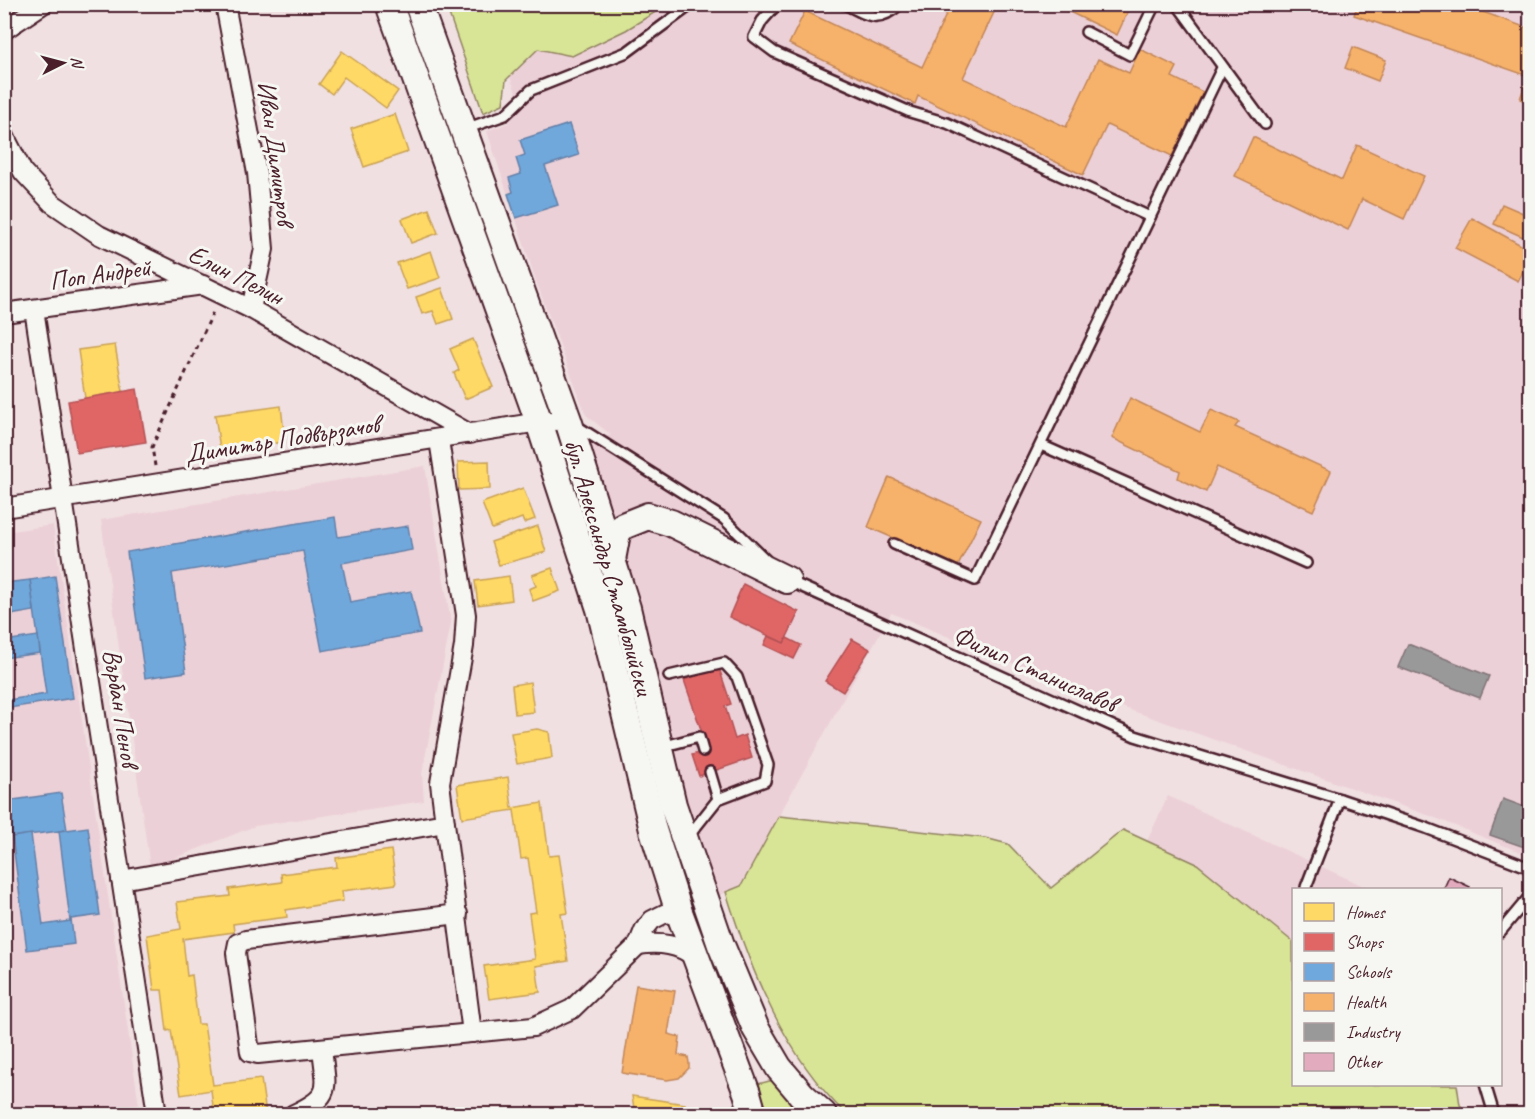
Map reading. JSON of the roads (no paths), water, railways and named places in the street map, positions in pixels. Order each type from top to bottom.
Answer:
[{"type":"main road","name":"бул. Александър Стамболийски","points":[[389,4],[539,423],[600,609],[621,694],[685,841],[741,995],[756,1029],[779,1068],[802,1095],[823,1114]]},
{"type":"main road","name":"бул. Александър Стамболийски","points":[[418,4],[568,420],[627,608],[653,830],[696,958],[753,1114]]},
{"type":"main road","points":[[612,561],[617,533],[623,526],[648,516],[670,523],[787,580]]},
{"type":"main road","points":[[680,912],[703,933],[741,995]]},
{"type":"street","points":[[4,30],[44,4]]},
{"type":"street","name":"Иван Димитров","points":[[225,4],[257,173],[264,249],[251,309]]},
{"type":"street","name":"Елин Пелин","points":[[4,135],[23,172],[52,203],[99,235],[251,309],[470,434]]},
{"type":"street","name":"Поп Андрей","points":[[4,313],[203,285]]},
{"type":"street","name":"Върбан Пенов","points":[[34,309],[157,1114]]},
{"type":"street","name":"Димитър Подвързачов","points":[[4,508],[568,420]]},
{"type":"street","points":[[439,440],[466,615],[464,646],[440,783],[472,1033]]},
{"type":"street","points":[[121,880],[445,824]]},
{"type":"street","points":[[458,914],[246,940],[238,943],[236,953],[251,1054],[533,1027],[572,1009],[638,945],[644,930],[652,920],[664,914],[680,912]]},
{"type":"street","points":[[638,945],[652,943],[674,946],[696,958]]},
{"type":"street","points":[[294,1114],[316,1104],[324,1096],[326,1085],[321,1048]]},
{"type":"lane","points":[[463,130],[505,115],[531,90],[627,52],[692,4]]},
{"type":"lane","points":[[777,4],[762,21],[754,37],[774,52],[910,112],[947,123],[1150,218]]},
{"type":"lane","points":[[845,4],[870,16],[883,17],[900,4]]},
{"type":"lane","points":[[1086,32],[1130,55],[1155,4]]},
{"type":"lane","points":[[1177,4],[1222,68],[1266,124]]},
{"type":"lane","points":[[894,544],[975,580],[1222,68]]},
{"type":"lane","name":"Филип Станиславов","points":[[568,420],[724,519],[787,580],[1135,736],[1340,799],[1426,828],[1530,868]]},
{"type":"lane","points":[[1041,446],[1306,563]]},
{"type":"lane","points":[[669,676],[724,663],[737,677],[768,765],[765,781],[718,799],[685,841]]},
{"type":"lane","points":[[644,751],[699,737],[704,751]]},
{"type":"lane","points":[[710,772],[718,799]]},
{"type":"lane","points":[[1306,887],[1340,799]]},
{"type":"lane","points":[[1502,930],[1530,896]]},
{"type":"lane","points":[[1486,1086],[1494,1114]]}]
